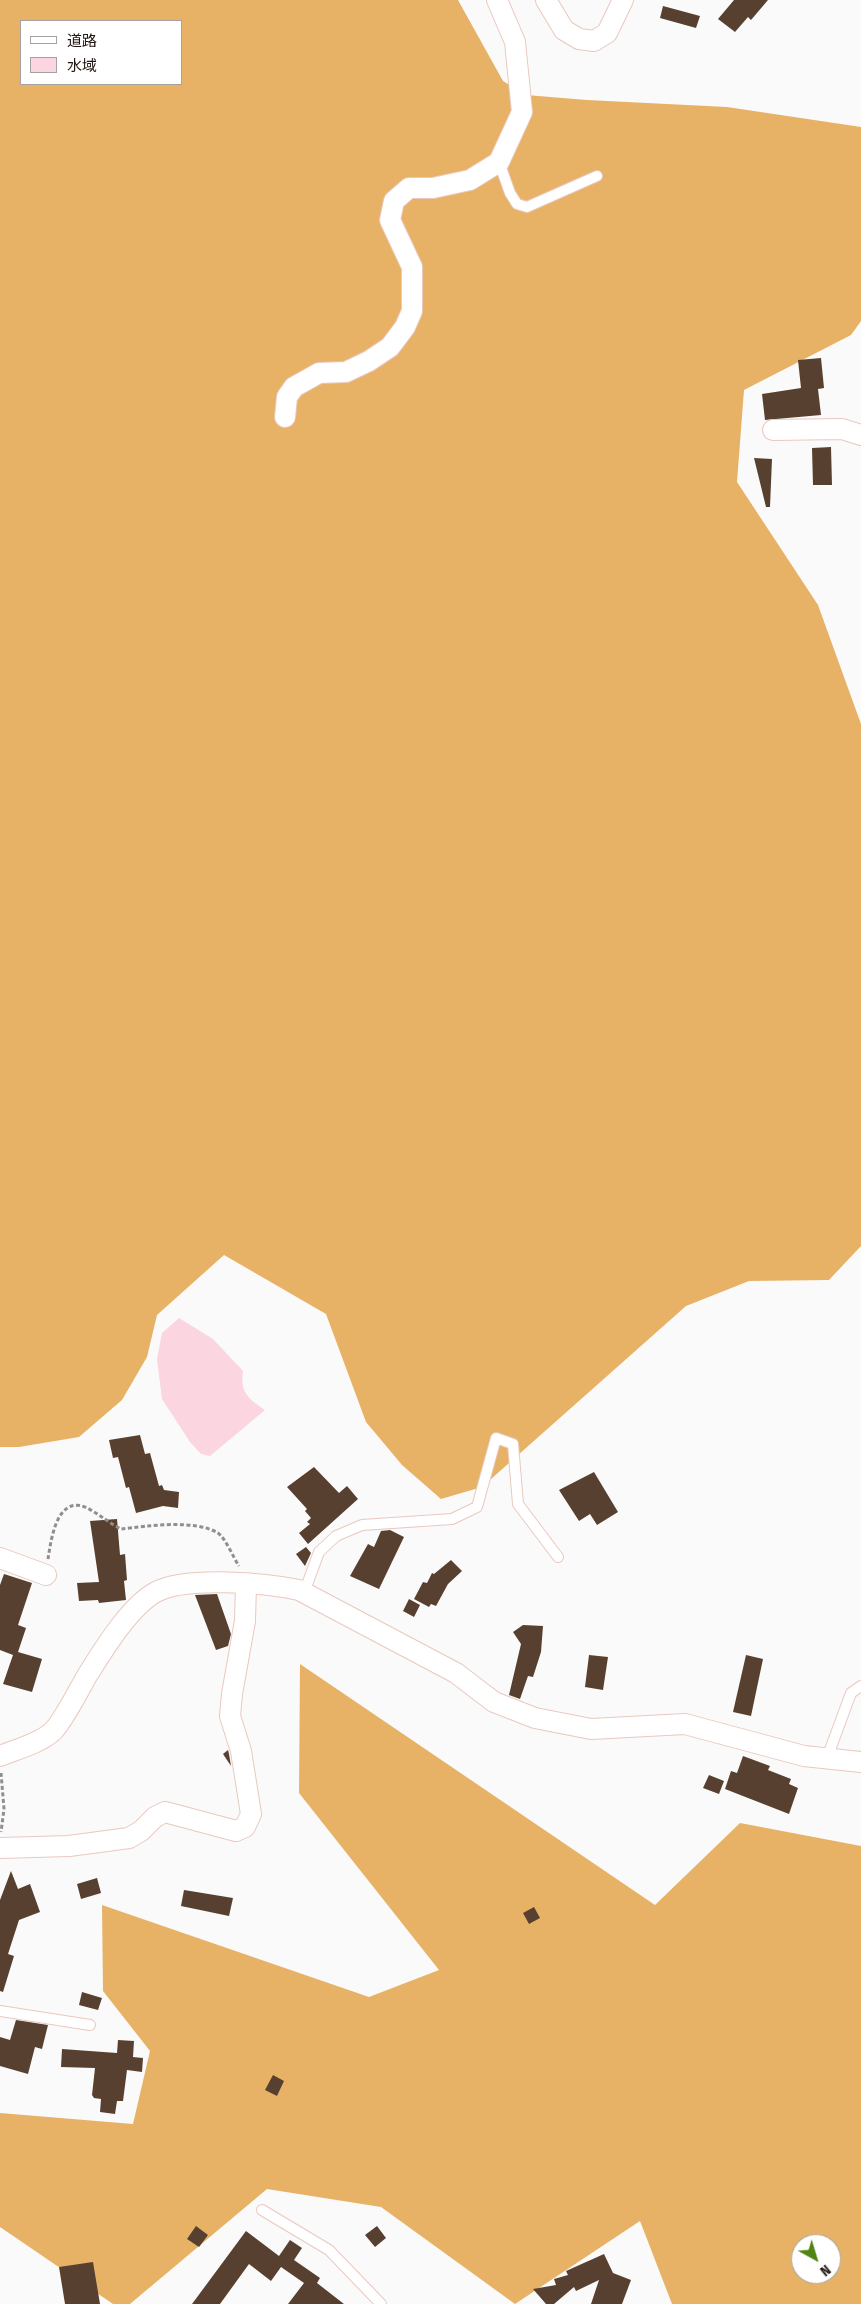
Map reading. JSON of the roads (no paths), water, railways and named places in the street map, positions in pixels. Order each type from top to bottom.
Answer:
[{"type":"street","points":[[286,417],[287,397],[294,387],[319,373],[346,372],[369,361],[390,347],[405,326],[412,311],[412,267],[390,220],[394,201],[409,188],[433,188],[470,180],[499,162],[522,112],[515,42],[497,0]]},
{"type":"street","points":[[546,0],[564,30],[579,39],[594,41],[606,34],[623,0]]},
{"type":"street","points":[[773,430],[842,430],[861,435]]},
{"type":"street","points":[[0,1558],[46,1574]]},
{"type":"street","points":[[0,1756],[52,1732],[104,1649],[136,1610],[156,1593],[173,1586],[208,1583],[277,1585],[304,1593],[456,1673],[494,1702],[535,1718],[591,1729],[685,1724],[804,1756],[861,1762]]},
{"type":"street","points":[[0,1848],[69,1846],[129,1838],[141,1831],[154,1817],[165,1812],[236,1831],[245,1826],[251,1814],[241,1751],[230,1716],[245,1621],[248,1584]]},
{"type":"lane","points":[[499,162],[510,193],[517,204],[527,207],[597,176]]},
{"type":"lane","points":[[304,1593],[318,1552],[336,1536],[362,1525],[452,1519],[477,1507],[496,1438],[513,1444],[518,1504],[558,1557]]},
{"type":"lane","points":[[826,1758],[851,1693],[861,1686]]},
{"type":"lane","points":[[0,2011],[90,2025]]},
{"type":"lane","points":[[262,2210],[329,2250],[380,2304]]},
{"type":"water","points":[[179,1318],[213,1339],[243,1371],[242,1378],[246,1394],[265,1410],[210,1456],[201,1454],[190,1442],[162,1399],[157,1359],[162,1333]]}]
